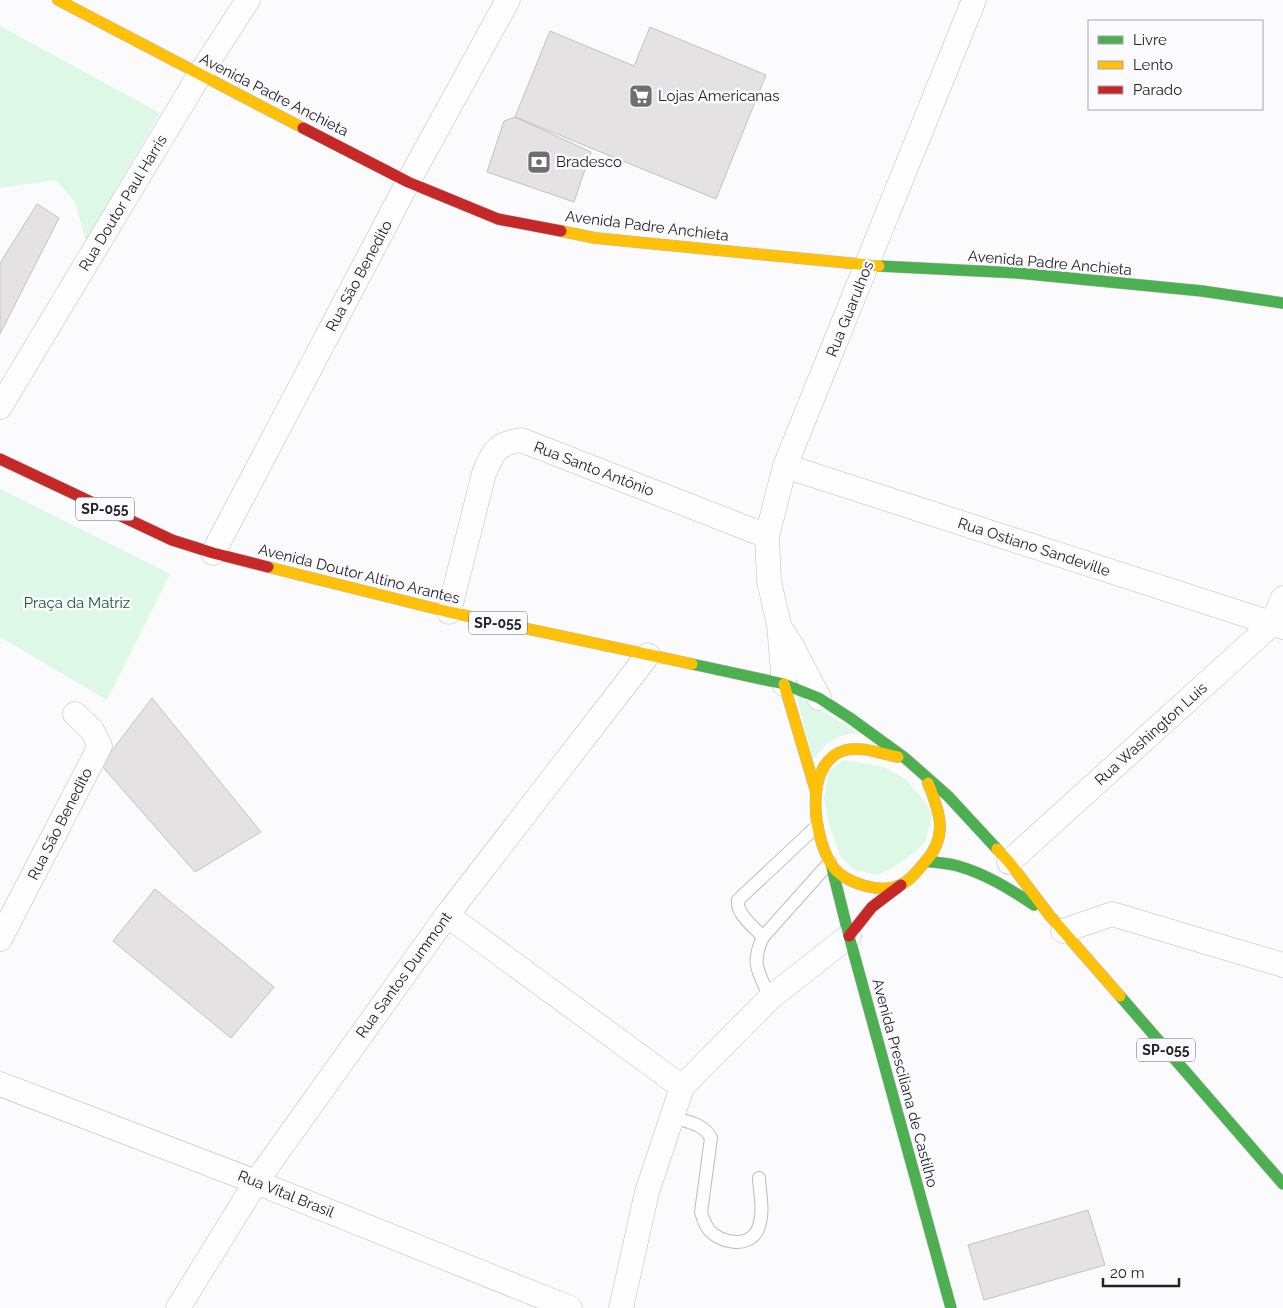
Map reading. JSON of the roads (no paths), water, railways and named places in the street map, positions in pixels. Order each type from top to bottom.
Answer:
[{"type":"main road","name":"Avenida Padre Anchieta","points":[[58,0],[408,182],[498,219],[595,238],[868,265],[1027,274],[1202,291],[1283,303]]},
{"type":"main road","name":"Avenida Doutor Altino Arantes","points":[[0,459],[164,536],[213,553],[448,612],[784,684]]},
{"type":"main road","name":"SP-055","points":[[784,684],[819,698],[850,718],[905,758],[948,796],[1009,862],[1056,923],[1283,1184]]},
{"type":"main road","points":[[784,684],[816,792],[821,840],[831,863],[844,875],[872,887],[882,889],[902,885]]},
{"type":"main road","points":[[816,792],[822,767],[839,752],[849,750],[866,751],[905,758]]},
{"type":"main road","name":"SP-055","points":[[902,885],[927,861],[939,842],[942,831],[941,817],[926,777]]},
{"type":"main road","name":"SP-055","points":[[927,861],[956,866],[978,873],[1010,889],[1056,923]]},
{"type":"main road","name":"Avenida Presciliana de Castilho","points":[[831,863],[849,936],[951,1308]]},
{"type":"main road","points":[[849,936],[872,907],[902,885]]},
{"type":"street","name":"Rua Doutor Paul Harris","points":[[0,407],[200,74],[248,0]]},
{"type":"street","name":"Rua São Benedito","points":[[213,553],[408,182],[508,0]]},
{"type":"street","name":"Rua Guarulhos","points":[[779,625],[769,581],[767,536],[785,466],[974,0]]},
{"type":"street","name":"Rua Santo Antônio","points":[[448,612],[484,473],[494,451],[506,442],[521,440],[767,536]]},
{"type":"street","name":"Rua Ostiano Sandeville","points":[[785,466],[1278,626]]},
{"type":"street","name":"Rua Washington Luis","points":[[1009,862],[1278,626],[1283,598]]},
{"type":"street","points":[[779,625],[784,684]]},
{"type":"street","points":[[779,625],[819,698]]},
{"type":"street","name":"Rua Santos Dummont","points":[[178,1308],[256,1182],[447,916],[648,655]]},
{"type":"street","name":"Rua São Benedito","points":[[0,939],[100,746],[92,730],[75,714]]},
{"type":"street","points":[[1056,923],[1112,914],[1283,965]]},
{"type":"street","points":[[447,916],[682,1087]]},
{"type":"street","points":[[621,1308],[647,1192],[682,1087],[770,998],[849,936]]},
{"type":"street","name":"Rua Vital Brasil","points":[[0,1084],[256,1182],[570,1308]]},
{"type":"lane","points":[[763,937],[740,912],[737,906],[738,900],[819,824]]},
{"type":"lane","points":[[770,998],[757,969],[755,959],[763,937],[831,863]]},
{"type":"lane","points":[[672,1117],[701,1126],[710,1138],[701,1212],[704,1222],[713,1234],[728,1241],[740,1242],[756,1233],[762,1217],[759,1178]]},
{"type":"place","name":"Lojas Americanas","points":[[641,96]]},
{"type":"place","name":"Bradesco","points":[[539,162]]},
{"type":"park label","name":"Praça da Matriz","points":[[77,603]]}]
